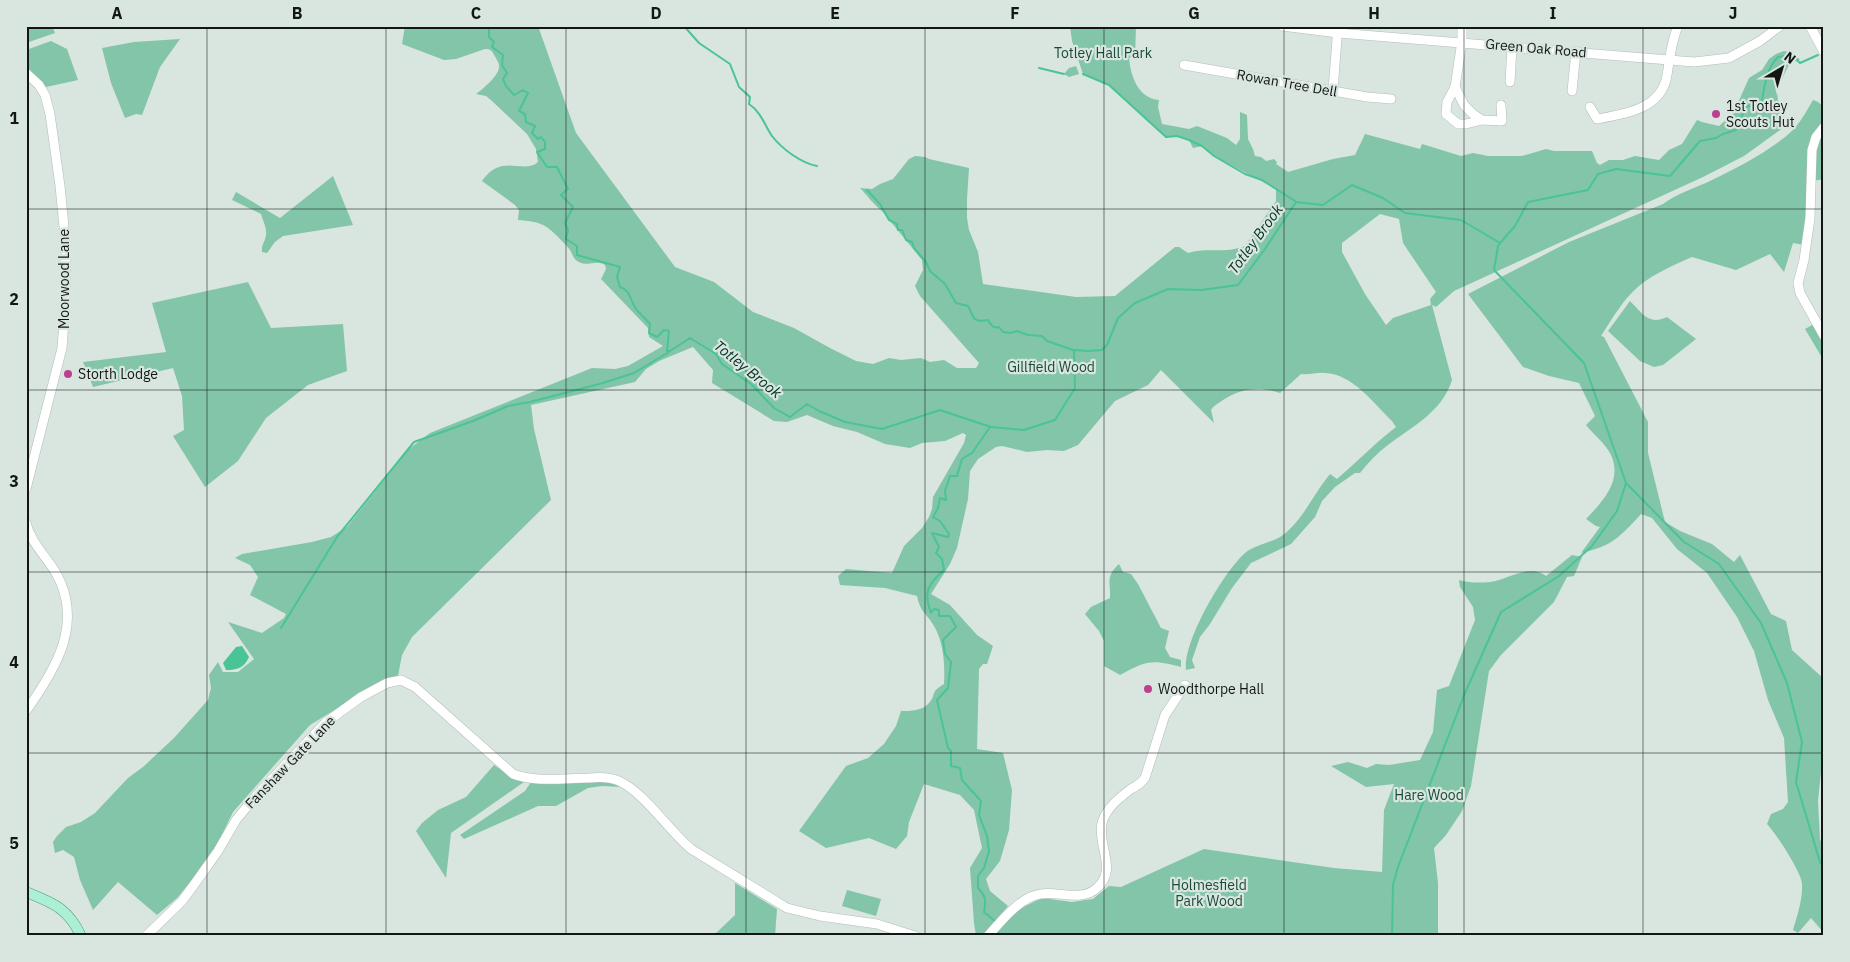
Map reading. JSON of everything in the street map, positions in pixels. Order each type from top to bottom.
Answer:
[{"type":"main road","points":[[26,892],[49,901],[62,909],[75,924],[81,936]]},
{"type":"street","name":"Green Oak Road","points":[[1282,26],[1338,29],[1694,62],[1729,58],[1780,26]]},
{"type":"street","points":[[1462,26],[1462,42],[1454,87],[1447,102],[1446,114],[1458,124],[1482,120],[1502,121],[1501,106]]},
{"type":"street","points":[[1590,108],[1597,119],[1619,115],[1644,107],[1656,98],[1662,91],[1667,78],[1668,59],[1678,26]]},
{"type":"street","points":[[1810,26],[1822,48]]},
{"type":"street","points":[[1333,90],[1338,29]]},
{"type":"street","points":[[1510,82],[1512,46]]},
{"type":"street","points":[[1572,90],[1576,51]]},
{"type":"street","name":"Rowan Tree Dell","points":[[1184,65],[1367,97],[1391,99]]},
{"type":"street","name":"Moorwood Lane","points":[[26,73],[39,85],[45,95],[50,114],[66,247],[62,348],[26,488]]},
{"type":"street","points":[[1454,87],[1466,108],[1482,120]]},
{"type":"street","points":[[1824,127],[1816,137],[1812,150],[1810,218],[1798,284],[1800,293],[1824,336]]},
{"type":"street","points":[[26,523],[32,539],[55,570],[61,583],[66,598],[67,630],[58,660],[26,711]]},
{"type":"street","name":"Fanshaw Gate Lane","points":[[146,936],[182,901],[248,804],[314,733],[343,708],[387,683],[400,680],[415,687],[513,774],[528,778],[601,777],[619,781],[641,798],[682,842],[691,849],[787,908],[820,916],[877,924],[915,936]]},
{"type":"street","points":[[988,936],[1013,908],[1040,894],[1072,896],[1096,890],[1104,879],[1107,864],[1101,842],[1104,816],[1108,809],[1134,787],[1142,784],[1146,778],[1165,715],[1185,684]]},
{"type":"green space","points":[[26,26],[52,26],[55,33],[26,43]]},
{"type":"green space","points":[[405,26],[538,26],[576,133],[675,267],[714,282],[753,312],[794,328],[856,361],[873,364],[889,358],[901,360],[921,358],[930,362],[944,360],[957,368],[976,368],[979,363],[920,296],[915,286],[923,270],[922,260],[882,211],[860,188],[872,189],[893,179],[909,159],[915,156],[925,157],[969,168],[967,218],[969,230],[978,252],[983,284],[1076,297],[1115,296],[1175,247],[1179,247],[1188,253],[1201,250],[1230,250],[1245,246],[1276,201],[1276,189],[1214,156],[1202,146],[1193,148],[1189,140],[1177,136],[1166,137],[1109,85],[1083,74],[1072,41],[1070,26],[1136,26],[1135,57],[1129,58],[1132,72],[1141,91],[1159,100],[1158,107],[1162,124],[1189,129],[1197,126],[1227,138],[1236,145],[1240,139],[1240,112],[1247,115],[1248,139],[1255,156],[1261,157],[1266,161],[1274,159],[1277,162],[1276,164],[1288,172],[1333,159],[1355,155],[1365,134],[1420,149],[1422,144],[1461,156],[1473,153],[1488,156],[1522,156],[1546,149],[1554,151],[1592,151],[1597,163],[1600,165],[1609,160],[1623,160],[1635,156],[1659,160],[1669,150],[1682,144],[1697,120],[1719,126],[1733,114],[1749,78],[1762,70],[1769,59],[1776,54],[1784,51],[1794,53],[1800,60],[1790,62],[1779,87],[1779,105],[1787,125],[1744,156],[1703,177],[1454,291],[1436,307],[1432,305],[1452,380],[1441,401],[1426,417],[1380,451],[1360,473],[1355,473],[1335,487],[1322,501],[1315,517],[1291,544],[1251,563],[1200,637],[1192,660],[1195,668],[1186,670],[1191,642],[1206,608],[1236,563],[1249,550],[1283,535],[1296,522],[1330,474],[1337,479],[1396,427],[1370,398],[1345,378],[1322,373],[1301,374],[1280,393],[1265,389],[1251,389],[1230,396],[1211,410],[1214,423],[1161,370],[1148,385],[1115,401],[1078,445],[1064,451],[1027,452],[1002,446],[996,447],[978,459],[970,471],[968,499],[957,548],[950,564],[931,594],[950,605],[977,635],[993,646],[987,664],[983,664],[979,669],[977,749],[1003,753],[1012,790],[1009,830],[1000,861],[986,879],[990,891],[1008,906],[982,936],[976,936],[970,868],[982,848],[974,810],[960,795],[924,784],[909,822],[907,836],[896,849],[869,838],[826,848],[799,831],[846,766],[868,758],[884,744],[896,726],[901,711],[923,708],[931,700],[936,690],[944,684],[944,662],[940,640],[931,621],[922,610],[917,596],[885,588],[840,585],[838,576],[846,569],[892,573],[904,546],[922,528],[929,517],[933,497],[964,443],[966,435],[963,433],[945,441],[922,443],[910,448],[885,444],[807,415],[787,422],[774,421],[712,383],[713,370],[693,347],[659,361],[646,369],[635,382],[531,405],[534,429],[551,500],[412,637],[402,655],[398,676],[387,678],[310,725],[233,812],[211,857],[177,898],[157,915],[118,882],[93,910],[80,880],[74,857],[63,850],[55,853],[53,842],[66,827],[81,822],[95,813],[128,778],[143,767],[174,738],[208,700],[211,688],[209,675],[218,662],[223,672],[238,672],[254,659],[228,622],[262,633],[284,618],[286,614],[250,595],[258,577],[250,565],[235,558],[242,554],[331,537],[347,527],[409,449],[430,433],[592,368],[615,369],[628,366],[663,346],[649,337],[648,328],[601,279],[606,269],[605,265],[602,263],[585,264],[577,261],[568,247],[550,229],[537,223],[518,220],[519,210],[515,205],[482,181],[489,172],[497,168],[512,165],[526,166],[538,162],[536,149],[527,134],[486,96],[476,94],[490,82],[499,70],[492,51],[485,49],[456,59],[444,60],[402,44]],"holes":[[[1380,214],[1399,219],[1403,243],[1436,292],[1430,299],[1431,305],[1393,318],[1386,325],[1365,294],[1342,252],[1342,243]]]},
{"type":"green space","points":[[180,39],[160,67],[142,115],[136,114],[125,118],[111,83],[102,48],[134,42]]},
{"type":"green space","points":[[51,41],[67,49],[78,80],[46,87],[26,67],[26,50]]},
{"type":"green space","points":[[1076,66],[1079,74],[1069,77],[1064,74],[1069,68]]},
{"type":"green space","points":[[1813,100],[1824,107],[1824,123],[1811,141],[1808,149],[1808,212],[1804,245],[1793,243],[1784,272],[1770,254],[1736,270],[1692,257],[1658,273],[1639,286],[1623,303],[1601,336],[1604,337],[1648,422],[1648,453],[1665,522],[1680,531],[1712,544],[1734,562],[1740,555],[1771,614],[1786,621],[1792,650],[1824,679],[1824,758],[1818,801],[1820,840],[1824,845],[1824,933],[1811,918],[1798,933],[1793,930],[1802,896],[1801,879],[1788,853],[1767,824],[1771,814],[1783,809],[1788,802],[1784,738],[1768,700],[1754,651],[1737,617],[1707,573],[1677,549],[1652,518],[1641,514],[1615,540],[1581,553],[1600,527],[1586,519],[1609,490],[1614,474],[1614,465],[1609,451],[1586,425],[1595,416],[1579,383],[1549,376],[1523,367],[1468,294],[1569,242],[1663,204],[1744,164],[1777,143],[1794,129]]},
{"type":"green space","points":[[1824,133],[1824,179],[1813,181],[1816,143]]},
{"type":"green space","points":[[333,176],[353,225],[283,236],[275,242],[267,253],[262,252],[266,232],[261,214],[232,200],[236,192],[280,218]]},
{"type":"green space","points":[[248,282],[271,328],[343,324],[347,371],[308,385],[266,418],[238,461],[205,487],[173,436],[184,430],[182,396],[173,368],[93,387],[83,362],[166,352],[152,303]]},
{"type":"green space","points":[[1630,301],[1646,317],[1655,320],[1667,317],[1696,339],[1663,365],[1654,367],[1640,361],[1608,331]]},
{"type":"green space","points":[[1814,324],[1824,345],[1824,361],[1805,329]]},
{"type":"green space","points":[[1572,555],[1582,557],[1574,576],[1567,577],[1554,602],[1501,655],[1489,671],[1471,786],[1462,811],[1446,835],[1434,848],[1438,883],[1438,936],[992,936],[1013,912],[1042,898],[1072,902],[1093,899],[1109,886],[1121,887],[1204,849],[1334,868],[1382,872],[1384,810],[1394,784],[1366,787],[1331,766],[1348,762],[1367,768],[1376,764],[1389,765],[1420,760],[1433,732],[1437,690],[1449,686],[1475,620],[1473,607],[1460,587],[1459,580],[1490,582],[1526,571],[1540,572],[1546,576]]},
{"type":"green space","points":[[1119,564],[1123,572],[1131,574],[1138,584],[1161,628],[1169,631],[1165,648],[1170,657],[1181,660],[1181,667],[1155,662],[1143,664],[1120,675],[1104,666],[1104,641],[1099,631],[1085,614],[1091,607],[1110,598],[1110,576]]},
{"type":"green space","points":[[494,765],[512,777],[524,782],[451,833],[446,878],[416,831],[422,823],[438,810],[466,797]]},
{"type":"green space","points":[[600,779],[621,787],[602,786],[588,788],[556,806],[538,806],[464,839],[460,835],[525,791],[531,782]]},
{"type":"green space","points":[[735,883],[777,909],[775,936],[713,936],[735,915]]},
{"type":"green space","points":[[847,890],[881,899],[876,916],[842,906]]},
{"type":"shaded area","points":[[242,646],[249,657],[245,664],[234,670],[226,670],[223,663],[236,647]]},
{"type":"waterway","name":"Totley Brook","points":[[487,26],[489,27],[489,37],[494,42],[492,47],[503,55],[502,65],[507,73],[503,79],[506,86],[514,95],[523,90],[528,93],[519,111],[525,114],[526,122],[535,126],[532,133],[538,139],[541,137],[545,142],[545,149],[537,152],[547,167],[557,167],[568,189],[561,195],[573,207],[565,223],[568,230],[566,239],[577,246],[577,255],[620,267],[617,277],[620,287],[624,288],[636,309],[650,324],[649,333],[657,337],[664,330],[669,331],[667,351],[690,338],[716,354],[722,364],[751,384],[774,408],[790,417],[807,404],[845,422],[882,429],[940,410],[991,427],[1024,430],[1055,420],[1075,388],[1074,350],[1102,350],[1107,345],[1118,318],[1135,303],[1168,289],[1201,290],[1238,285],[1265,249],[1296,202],[1323,205],[1352,185],[1383,198],[1405,213],[1461,220],[1500,243],[1515,226],[1528,202],[1588,190],[1598,174],[1616,169],[1670,176],[1700,141],[1716,138],[1736,130],[1746,107],[1762,101],[1771,66],[1778,57],[1791,55],[1800,63],[1818,55]]},
{"type":"waterway","points":[[684,26],[699,43],[730,64],[739,87],[750,97],[749,104],[759,114],[776,141],[798,159],[817,166]]},
{"type":"waterway","points":[[1039,68],[1064,74]]},
{"type":"waterway","points":[[1083,74],[1109,85],[1166,137],[1177,136],[1202,146],[1214,156],[1245,174],[1262,180],[1295,201]]},
{"type":"waterway","points":[[867,190],[880,204],[889,220],[897,224],[898,230],[902,230],[906,240],[912,242],[930,271],[945,284],[956,303],[968,306],[976,320],[988,320],[992,326],[999,327],[1003,332],[1017,331],[1028,335],[1042,336],[1047,341],[1073,350]]},
{"type":"waterway","points":[[1392,936],[1393,885],[1398,867],[1465,693],[1501,612],[1559,576],[1592,546],[1617,511],[1626,483],[1584,363],[1494,270],[1500,243]]},
{"type":"waterway","points":[[281,628],[337,537],[414,442],[508,406],[603,383],[634,373],[669,352]]},
{"type":"waterway","points":[[990,427],[972,453],[962,459],[957,476],[950,476],[945,491],[946,500],[940,498],[938,508],[933,517],[940,521],[949,534],[948,537],[932,533],[939,547],[936,553],[942,559],[944,570],[928,589],[927,599],[931,613],[934,609],[939,610],[939,616],[950,616],[956,627],[943,640],[945,654],[951,662],[948,688],[937,700],[948,748],[951,751],[951,766],[960,768],[962,780],[981,801],[979,815],[987,836],[989,851],[984,868],[978,876],[978,888],[985,899],[984,912],[996,922]]},
{"type":"waterway","points":[[1627,484],[1684,542],[1719,564],[1761,623],[1787,683],[1802,742],[1796,782],[1820,862],[1824,868]]},
{"type":"waterway","points":[[998,928],[998,936]]},
{"type":"place","name":"1st Totley Scouts Hut","points":[[1716,114]]},
{"type":"place","name":"Storth Lodge","points":[[68,374]]},
{"type":"place","name":"Woodthorpe Hall","points":[[1148,689]]},
{"type":"park label","name":"Totley Hall Park","points":[[1103,53]]},
{"type":"park label","name":"Gillfield Wood","points":[[1051,367]]},
{"type":"park label","name":"Hare Wood","points":[[1429,795]]},
{"type":"park label","name":"Holmesfield Park Wood","points":[[1209,894]]}]
